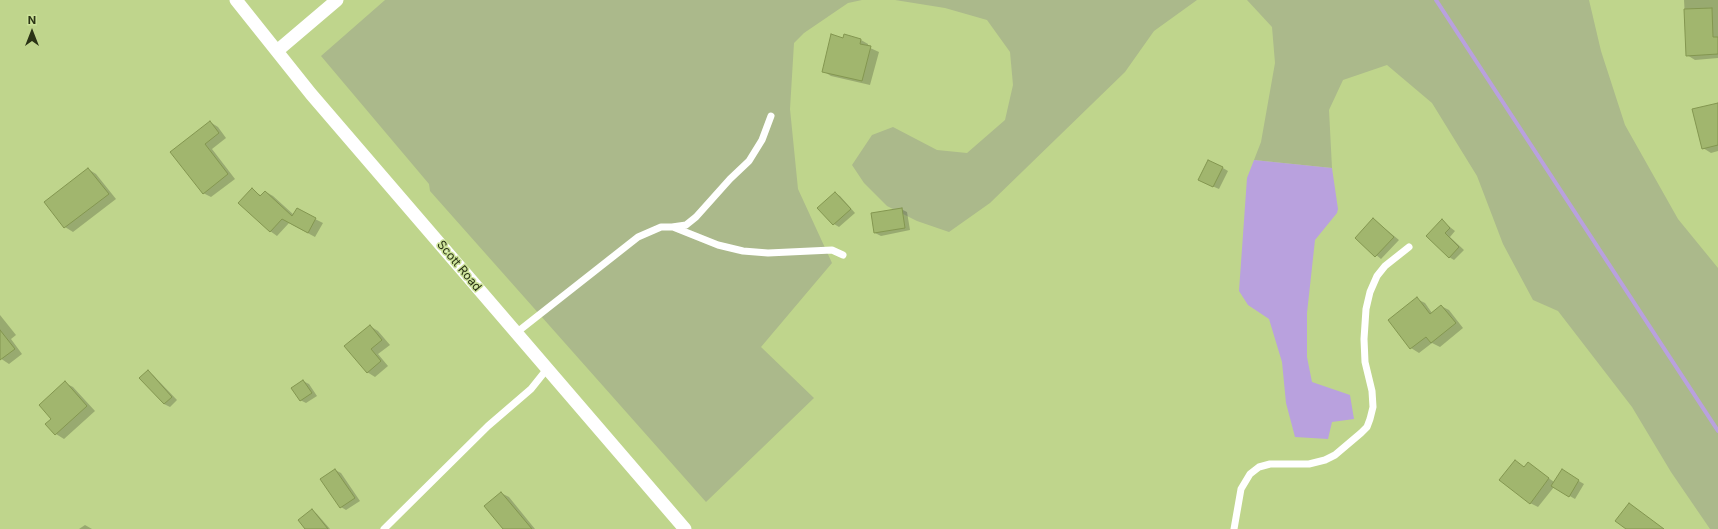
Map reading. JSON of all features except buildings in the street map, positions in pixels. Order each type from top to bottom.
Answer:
[{"type":"street","name":"Scott Road","points":[[236,0],[311,94],[685,529]]},
{"type":"street","points":[[278,51],[337,0]]},
{"type":"lane","points":[[516,333],[638,237],[661,227],[672,227],[686,224],[696,217],[730,179],[749,161],[762,140],[771,116]]},
{"type":"lane","points":[[672,227],[718,245],[743,251],[768,254],[832,250],[843,255]]},
{"type":"lane","points":[[1234,529],[1241,489],[1250,474],[1259,467],[1270,464],[1309,464],[1324,460],[1335,455],[1367,427],[1373,407],[1372,391],[1365,362],[1364,339],[1366,310],[1370,292],[1377,276],[1385,266],[1410,247]]},
{"type":"lane","points":[[384,529],[488,426],[531,389],[547,369]]},
{"type":"green space","points":[[385,0],[862,0],[848,3],[804,33],[794,43],[790,109],[798,189],[832,263],[761,347],[814,398],[706,502],[430,191],[429,184],[321,56]]},
{"type":"green space","points":[[895,0],[1197,0],[1154,31],[1125,72],[990,203],[949,232],[917,221],[887,206],[864,183],[852,165],[872,135],[893,127],[937,150],[967,153],[1005,120],[1013,85],[1010,52],[987,20],[945,8]]},
{"type":"green space","points":[[1247,0],[1589,0],[1601,51],[1625,125],[1678,219],[1718,268],[1718,529],[1710,529],[1671,472],[1632,407],[1558,311],[1533,300],[1503,244],[1477,176],[1432,103],[1387,65],[1343,80],[1329,110],[1332,168],[1254,160],[1261,142],[1275,63],[1272,27]]},
{"type":"shaded area","points":[[1254,160],[1332,168],[1338,209],[1337,213],[1315,240],[1307,313],[1307,357],[1312,382],[1350,395],[1354,419],[1332,422],[1328,439],[1295,437],[1286,403],[1282,362],[1269,319],[1248,305],[1239,291],[1247,178]]},
{"type":"waterway","points":[[1436,0],[1718,431]]}]
